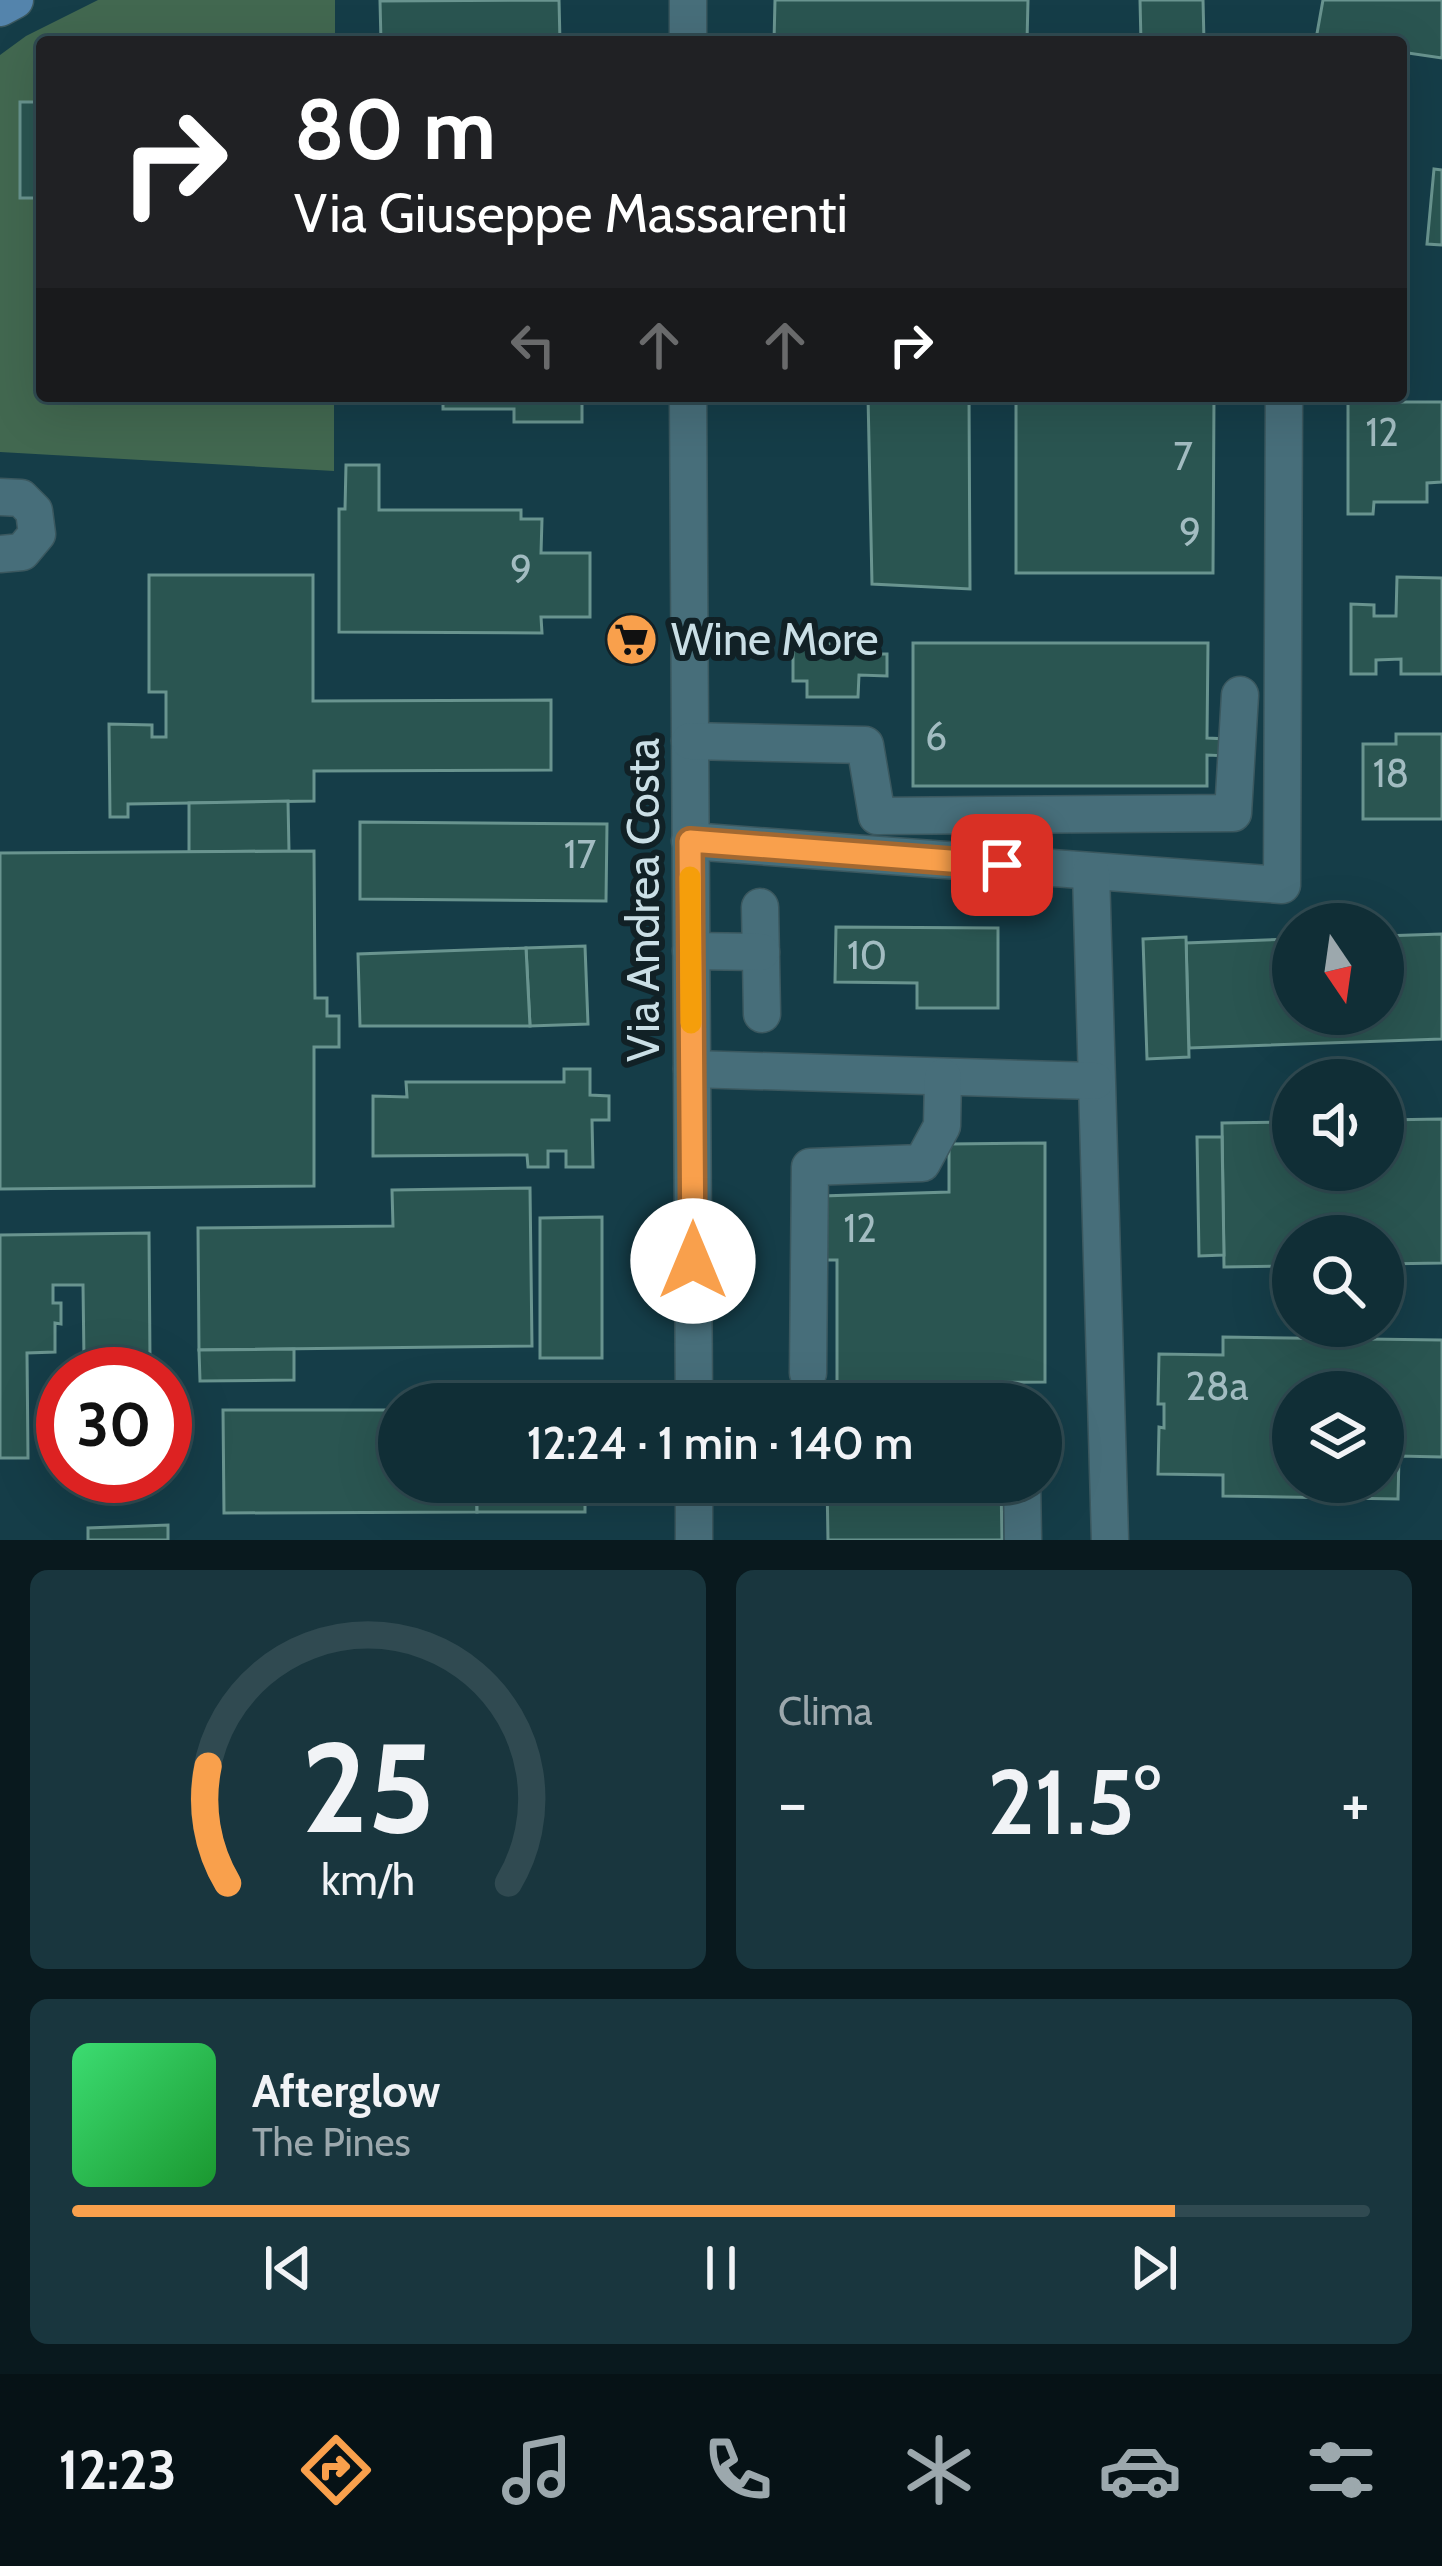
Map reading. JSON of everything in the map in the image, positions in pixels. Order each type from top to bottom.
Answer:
[{"type":"main road","points":[[0,8],[15,0]]},
{"type":"street","points":[[688,0],[688,36]]},
{"type":"street","name":"Via Andrea Costa","points":[[688,402],[694,1383]]},
{"type":"street","points":[[690,841],[1282,885],[1283,402]]},
{"type":"street","points":[[0,497],[21,498],[34,511],[37,534],[22,552],[0,554]]},
{"type":"street","points":[[690,740],[865,746],[877,816],[1233,814],[1240,695]]},
{"type":"street","points":[[1091,872],[1110,1540]]},
{"type":"street","points":[[760,907],[762,1015]]},
{"type":"street","points":[[691,950],[761,952]]},
{"type":"street","points":[[692,1069],[1095,1081]]},
{"type":"street","points":[[808,1373],[810,1167],[922,1163],[942,1126],[943,1077]]},
{"type":"street","points":[[694,1503],[694,1540]]},
{"type":"street","points":[[1022,1503],[1022,1540]]},
{"type":"green space","points":[[98,0],[335,0],[335,36],[36,36],[36,402],[334,402],[334,471],[0,452],[0,55],[26,36]]},
{"type":"building","points":[[559,0],[560,36],[381,36],[380,1]]},
{"type":"building","points":[[775,0],[1028,0],[1027,36],[774,36]]},
{"type":"building","points":[[1140,0],[1203,0],[1204,36],[1141,36]]},
{"type":"building","points":[[1323,0],[1442,0],[1442,58],[1407,53],[1407,36],[1317,36]]},
{"type":"building","points":[[20,102],[36,102],[36,198],[20,198]]},
{"type":"building","points":[[1434,169],[1442,170],[1442,245],[1427,244]]},
{"type":"building","points":[[443,402],[582,402],[582,422],[514,422],[514,409],[443,409]]},
{"type":"building","points":[[868,402],[969,402],[970,589],[872,584]]},
{"type":"building","points":[[1016,402],[1214,402],[1213,573],[1016,573]]},
{"type":"building","points":[[1348,402],[1442,402],[1442,482],[1427,483],[1427,502],[1374,502],[1373,514],[1348,514]]},
{"type":"building","points":[[346,465],[379,465],[379,510],[521,510],[521,519],[542,519],[541,553],[590,553],[590,617],[541,617],[542,633],[339,632],[339,509],[345,509]]},
{"type":"building","points":[[149,575],[313,575],[313,701],[551,700],[551,770],[314,771],[314,801],[128,804],[128,817],[110,817],[109,724],[152,725],[152,737],[166,737],[166,692],[149,692]]},
{"type":"building","points":[[1397,577],[1442,578],[1442,674],[1401,674],[1401,659],[1376,660],[1376,674],[1351,674],[1351,604],[1374,605],[1374,616],[1396,616]]},
{"type":"building","points":[[913,643],[1208,643],[1207,738],[1228,739],[1228,756],[1207,755],[1207,786],[913,786]]},
{"type":"building","points":[[793,644],[861,644],[862,654],[887,654],[887,676],[859,675],[858,697],[807,697],[807,681],[793,681]]},
{"type":"building","points":[[1396,734],[1442,734],[1442,819],[1363,819],[1363,744],[1396,744]]},
{"type":"building","points":[[288,801],[289,851],[189,852],[189,803]]},
{"type":"building","points":[[360,822],[607,824],[606,901],[360,899]]},
{"type":"building","points":[[314,851],[315,998],[327,998],[327,1016],[339,1016],[339,1047],[314,1047],[314,1186],[0,1189],[0,853]]},
{"type":"building","points":[[836,927],[998,928],[998,1008],[917,1008],[917,983],[835,982]]},
{"type":"building","points":[[1442,934],[1442,1039],[1189,1048],[1186,943],[1272,940],[1272,1035],[1404,1035],[1404,935]]},
{"type":"building","points":[[1186,937],[1189,1057],[1147,1059],[1143,939]]},
{"type":"building","points":[[585,946],[588,1024],[530,1026],[526,948]]},
{"type":"building","points":[[526,948],[530,1026],[360,1026],[358,954]]},
{"type":"building","points":[[564,1069],[590,1069],[590,1095],[609,1096],[609,1120],[592,1120],[593,1167],[566,1167],[566,1151],[548,1151],[548,1167],[528,1167],[527,1155],[373,1156],[373,1096],[407,1097],[406,1082],[564,1082]]},
{"type":"building","points":[[1442,1119],[1442,1263],[1404,1264],[1404,1215],[1272,1215],[1272,1266],[1224,1267],[1222,1123],[1272,1122],[1272,1191],[1404,1191],[1404,1120]]},
{"type":"building","points":[[1197,1137],[1222,1137],[1224,1255],[1199,1256]]},
{"type":"building","points":[[1045,1143],[1045,1382],[837,1383],[837,1260],[822,1260],[822,1196],[949,1192],[949,1144]]},
{"type":"building","points":[[530,1188],[532,1346],[199,1350],[198,1228],[393,1226],[392,1190]]},
{"type":"building","points":[[602,1217],[602,1358],[540,1358],[540,1218]]},
{"type":"building","points":[[149,1233],[150,1347],[84,1347],[83,1285],[53,1285],[53,1303],[61,1303],[55,1347],[36,1347],[36,1353],[27,1353],[28,1458],[0,1458],[0,1235]]},
{"type":"building","points":[[1223,1337],[1272,1338],[1272,1347],[1404,1347],[1404,1339],[1442,1340],[1442,1457],[1404,1456],[1404,1371],[1272,1371],[1272,1497],[1223,1496],[1223,1475],[1158,1474],[1159,1427],[1164,1428],[1164,1404],[1158,1404],[1159,1354],[1223,1355]]},
{"type":"building","points":[[294,1349],[294,1380],[200,1381],[199,1350]]},
{"type":"building","points":[[223,1410],[378,1410],[378,1503],[477,1503],[477,1512],[224,1513]]},
{"type":"building","points":[[477,1503],[585,1503],[585,1512],[477,1512]]},
{"type":"building","points":[[827,1503],[1001,1503],[1002,1540],[828,1540]]},
{"type":"building","points":[[168,1525],[168,1540],[88,1540],[88,1528]]},
{"type":"slow traffic","points":[[690,877],[691,1023]]},
{"type":"place","name":"Wine More","points":[[632,639]]},
{"type":"route","points":[[693,1261],[690,841],[1002,865]]}]
